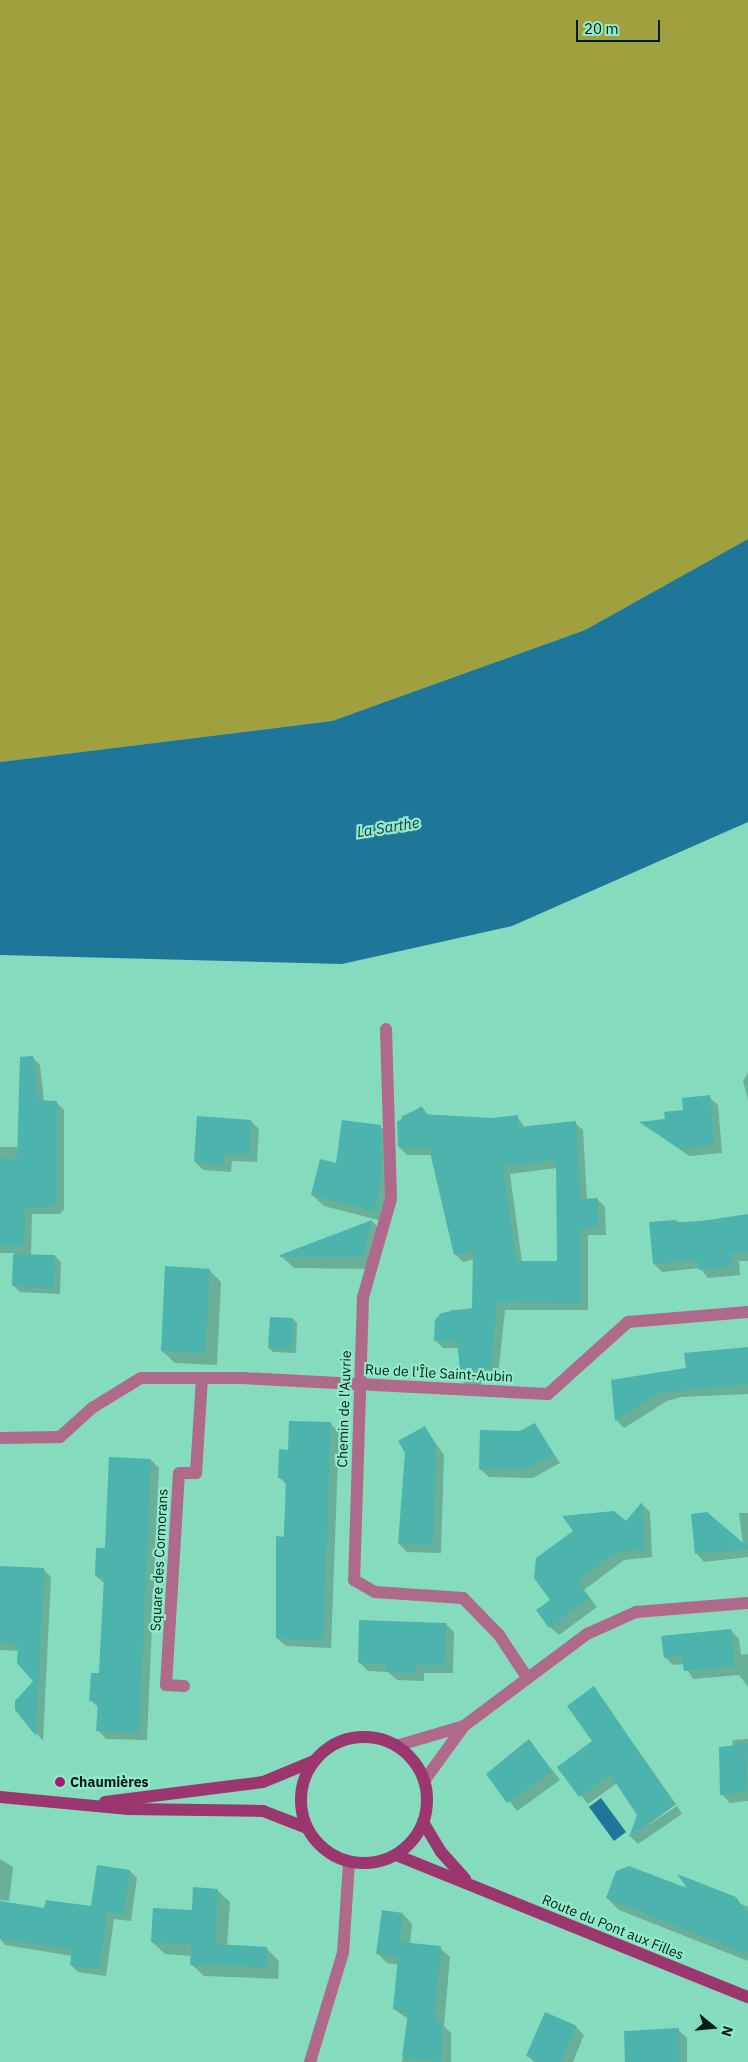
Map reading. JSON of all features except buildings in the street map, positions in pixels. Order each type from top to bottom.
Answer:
[{"type":"street","name":"Chemin de l'Auvrie","points":[[386,1029],[390,1199],[363,1297],[354,1580],[375,1592],[463,1598],[499,1635],[526,1676]]},
{"type":"street","name":"Rue de l'Île Saint-Aubin","points":[[0,1438],[60,1437],[92,1408],[141,1378],[202,1378],[360,1384],[548,1394],[628,1322],[748,1312]]},
{"type":"street","name":"Square des Cormorans","points":[[184,1686],[166,1685],[179,1472],[196,1473],[202,1378]]},
{"type":"street","points":[[424,1781],[464,1726],[526,1676],[587,1634],[636,1612],[748,1604]]},
{"type":"street","points":[[396,1746],[464,1726]]},
{"type":"street","points":[[80,1805],[264,1782],[314,1761],[335,1744],[352,1738],[379,1739],[396,1746],[413,1761],[424,1781],[423,1822],[413,1840],[396,1855],[373,1863],[349,1862],[325,1850],[307,1828],[301,1798],[314,1761]]},
{"type":"street","points":[[0,1796],[80,1805],[263,1811],[307,1828]]},
{"type":"street","name":"Route du Pont aux Filles","points":[[423,1822],[441,1852],[467,1881]]},
{"type":"street","name":"Route du Pont aux Filles","points":[[396,1855],[467,1881],[748,1997]]},
{"type":"street","points":[[310,2062],[343,1953],[349,1862]]},
{"type":"shaded area","points":[[0,0],[748,0],[748,539],[585,630],[332,721],[0,762]]},
{"type":"water","name":"La Sarthe","points":[[748,539],[748,822],[512,926],[342,964],[0,955],[0,762],[332,721],[585,630]]},
{"type":"water","points":[[601,1798],[626,1832],[614,1841],[589,1807]]},
{"type":"place","name":"Chaumières","points":[[60,1782]]}]
